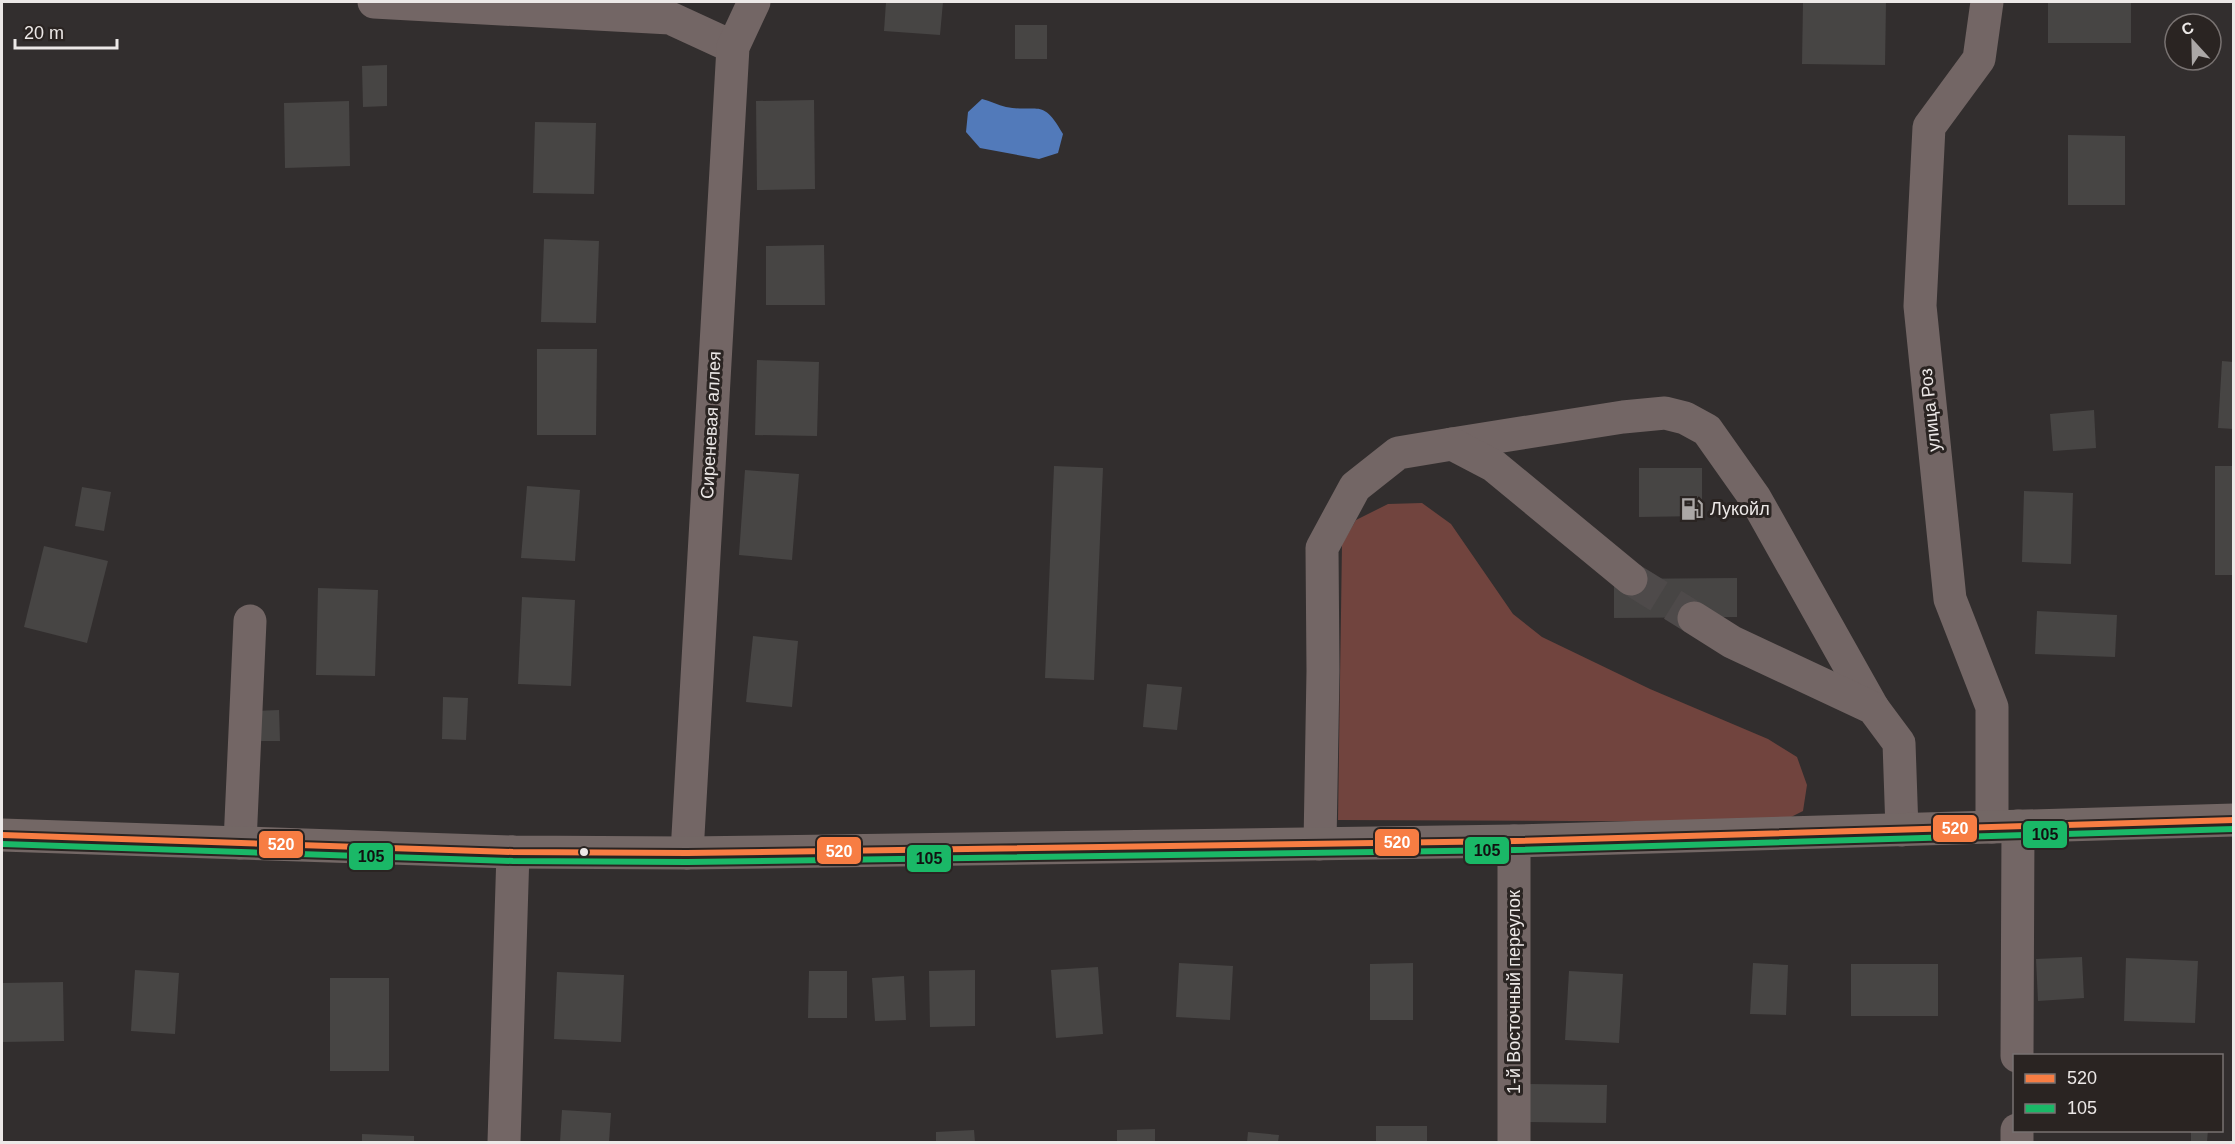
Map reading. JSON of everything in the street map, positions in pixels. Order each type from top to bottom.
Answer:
[{"type":"main road","points":[[2,835],[513,852],[687,853],[1514,841],[2234,820]]},
{"type":"street","points":[[374,2],[670,18],[733,46]]},
{"type":"street","name":"Сиреневая аллея","points":[[687,853],[733,46],[753,2]]},
{"type":"street","name":"улица Роз","points":[[1987,2],[1979,59],[1929,127],[1920,306],[1950,599],[1992,707],[2005,827],[2017,1054]]},
{"type":"street","points":[[1320,844],[1323,682],[1322,549],[1354,487],[1398,453],[1623,417],[1665,413],[1685,418],[1707,430],[1755,498],[1873,708],[1899,743],[1902,830]]},
{"type":"street","points":[[1452,444],[1494,466],[1631,579]]},
{"type":"street","points":[[1694,618],[1732,642],[1873,708]]},
{"type":"street","points":[[240,843],[250,621]]},
{"type":"street","name":"1-й Восточный переулок","points":[[1514,841],[1514,1143]]},
{"type":"street","points":[[504,1143],[513,852]]},
{"type":"shaded area","points":[[1422,503],[1451,524],[1513,614],[1542,637],[1650,689],[1768,739],[1797,757],[1807,785],[1803,811],[1781,822],[1338,820],[1342,544],[1356,520],[1388,504]]},
{"type":"water","points":[[982,99],[1006,107],[1039,109],[1050,115],[1063,134],[1058,153],[1039,159],[980,148],[966,132],[968,112]]},
{"type":"building","points":[[886,2],[943,2],[940,35],[884,31]]},
{"type":"building","points":[[1803,2],[1886,2],[1885,65],[1802,64]]},
{"type":"building","points":[[2048,2],[2131,2],[2131,43],[2048,43]]},
{"type":"building","points":[[1015,25],[1047,25],[1047,59],[1015,59]]},
{"type":"building","points":[[387,65],[387,106],[363,107],[362,66]]},
{"type":"building","points":[[814,100],[815,189],[757,190],[756,101]]},
{"type":"building","points":[[349,101],[350,166],[285,168],[284,103]]},
{"type":"building","points":[[535,122],[596,123],[594,194],[533,193]]},
{"type":"building","points":[[2068,135],[2125,136],[2125,205],[2068,205]]},
{"type":"building","points":[[544,239],[599,241],[596,323],[541,322]]},
{"type":"building","points":[[824,245],[825,305],[766,305],[766,246]]},
{"type":"building","points":[[537,349],[597,349],[596,435],[537,435]]},
{"type":"building","points":[[757,360],[819,362],[817,436],[755,435]]},
{"type":"building","points":[[2222,361],[2234,362],[2234,429],[2218,428]]},
{"type":"building","points":[[2094,410],[2096,448],[2053,451],[2050,414]]},
{"type":"building","points":[[1054,466],[1103,468],[1094,680],[1045,678]]},
{"type":"building","points":[[2215,466],[2234,466],[2234,575],[2215,575]]},
{"type":"building","points":[[1639,468],[1702,468],[1702,516],[1639,517]]},
{"type":"building","points":[[745,470],[799,474],[792,560],[739,555]]},
{"type":"building","points":[[527,486],[580,490],[575,561],[521,558]]},
{"type":"building","points":[[82,487],[111,492],[104,531],[75,526]]},
{"type":"building","points":[[2024,491],[2073,493],[2071,564],[2022,562]]},
{"type":"building","points":[[44,546],[108,561],[87,643],[24,627]]},
{"type":"building","points":[[1737,578],[1737,617],[1614,618],[1614,579]]},
{"type":"building","points":[[318,588],[378,590],[375,676],[316,675]]},
{"type":"building","points":[[522,597],[575,600],[571,686],[518,684]]},
{"type":"building","points":[[2037,611],[2117,615],[2115,657],[2035,654]]},
{"type":"building","points":[[753,636],[798,641],[792,707],[746,702]]},
{"type":"building","points":[[1147,684],[1182,687],[1177,730],[1143,727]]},
{"type":"building","points":[[443,697],[468,698],[466,740],[442,739]]},
{"type":"building","points":[[279,710],[280,741],[256,741],[255,711]]},
{"type":"building","points":[[2082,957],[2084,998],[2038,1001],[2036,959]]},
{"type":"building","points":[[2126,958],[2198,961],[2195,1023],[2124,1021]]},
{"type":"building","points":[[1179,963],[1233,966],[1230,1020],[1176,1017]]},
{"type":"building","points":[[1413,963],[1413,1020],[1370,1020],[1370,964]]},
{"type":"building","points":[[1753,963],[1788,965],[1786,1015],[1750,1014]]},
{"type":"building","points":[[1851,964],[1938,964],[1938,1016],[1851,1016]]},
{"type":"building","points":[[1098,967],[1103,1034],[1056,1038],[1051,970]]},
{"type":"building","points":[[135,970],[179,973],[175,1034],[131,1031]]},
{"type":"building","points":[[975,970],[975,1026],[930,1027],[929,971]]},
{"type":"building","points":[[809,971],[847,971],[847,1018],[808,1018]]},
{"type":"building","points":[[1569,971],[1623,974],[1619,1043],[1565,1040]]},
{"type":"building","points":[[557,972],[624,975],[621,1042],[554,1039]]},
{"type":"building","points":[[904,976],[906,1020],[875,1021],[872,978]]},
{"type":"building","points":[[330,978],[389,978],[389,1071],[330,1071]]},
{"type":"building","points":[[63,982],[64,1041],[2,1042],[2,983]]},
{"type":"building","points":[[1529,1084],[1607,1085],[1606,1123],[1528,1122]]},
{"type":"building","points":[[562,1110],[611,1113],[609,1142],[560,1142]]},
{"type":"building","points":[[1376,1126],[1427,1126],[1427,1142],[1376,1142]]},
{"type":"building","points":[[1155,1129],[1155,1142],[1117,1142],[1117,1130]]},
{"type":"building","points":[[974,1130],[975,1142],[936,1142],[936,1132]]},
{"type":"building","points":[[1248,1132],[1279,1135],[1278,1142],[1247,1142]]},
{"type":"building","points":[[2191,1132],[2208,1132],[2207,1142],[2191,1142]]},
{"type":"building","points":[[362,1134],[414,1136],[414,1142],[362,1142]]},
{"type":"tunnel","points":[[1631,579],[1694,618]]},
{"type":"transit line","name":"520","points":[[2,835],[513,852],[687,853],[1514,841],[2234,820]]},
{"type":"transit line","name":"105","points":[[2,844],[513,861],[687,862],[1514,850],[2234,829]]},
{"type":"place","name":"Лукойл","points":[[1692,509]]}]
